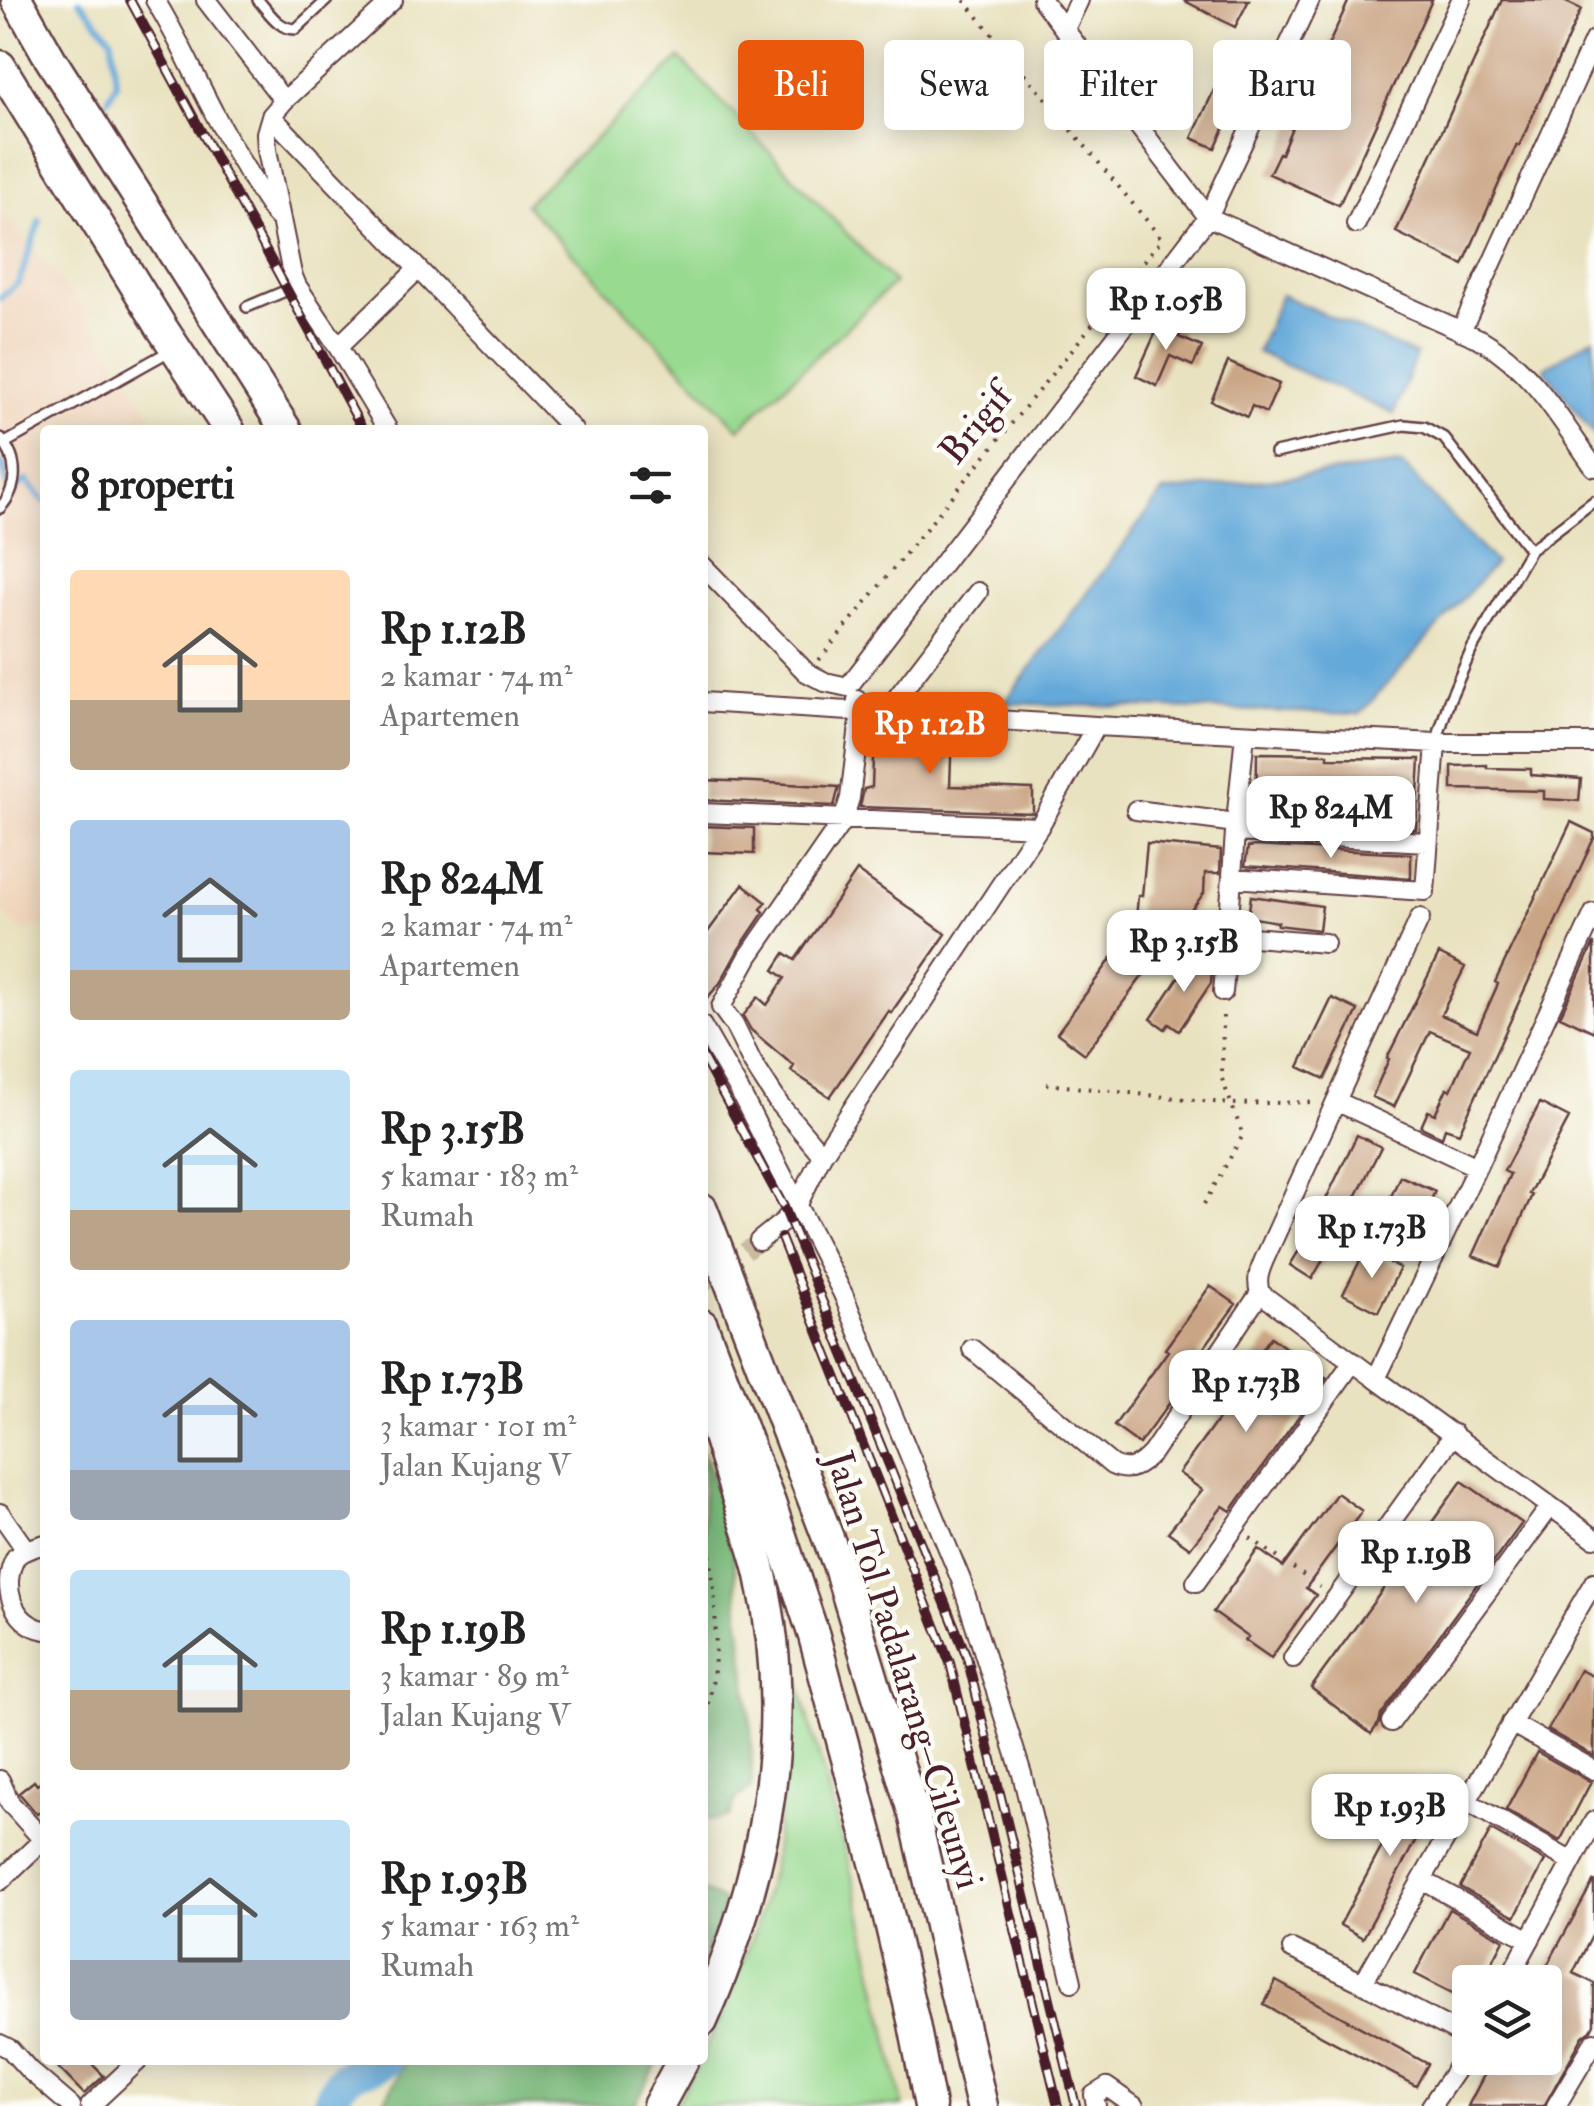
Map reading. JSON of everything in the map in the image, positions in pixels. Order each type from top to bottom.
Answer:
[{"type":"highway","points":[[18,0],[51,60],[283,425]]},
{"type":"highway","points":[[0,66],[226,425]]},
{"type":"highway","name":"Jalan Tol Padalarang–Cileunyi","points":[[708,1225],[838,1564],[915,1818],[982,2106]]},
{"type":"highway","name":"Jalan Tol Padalarang–Cileunyi","points":[[708,1341],[770,1504],[814,1636],[892,1930],[930,2106]]},
{"type":"highway","points":[[708,1404],[761,1572],[772,1634],[776,1700],[774,1759],[760,1858],[708,2005]]},
{"type":"highway","points":[[658,2106],[680,2065]]},
{"type":"street","points":[[156,0],[242,163],[281,224]]},
{"type":"street","points":[[206,0],[284,100]]},
{"type":"street","points":[[385,425],[296,286],[266,133],[270,116],[284,100],[394,0]]},
{"type":"street","points":[[1042,0],[1208,217],[1482,340],[1503,353],[1531,378],[1594,466]]},
{"type":"street","points":[[1065,29],[1079,0]]},
{"type":"street","points":[[848,688],[1208,217],[1310,0]]},
{"type":"street","points":[[1356,224],[1461,0]]},
{"type":"street","points":[[1460,331],[1594,40]]},
{"type":"street","points":[[270,116],[568,425]]},
{"type":"street","points":[[338,347],[418,269]]},
{"type":"street","points":[[708,570],[806,672],[848,688],[861,710],[850,798],[843,820],[749,956],[721,1007],[778,1104],[822,1155]]},
{"type":"street","points":[[886,712],[978,592]]},
{"type":"street","points":[[708,702],[1436,743],[1594,743]]},
{"type":"street","points":[[759,1242],[796,1206],[822,1155],[1039,827],[1096,726]]},
{"type":"street","points":[[1223,992],[1245,734]]},
{"type":"street","points":[[1232,878],[1425,891],[1436,743]]},
{"type":"street","points":[[1136,810],[1235,828],[1428,842]]},
{"type":"street","points":[[708,813],[1039,827]]},
{"type":"street","points":[[1376,1378],[1594,913]]},
{"type":"street","points":[[972,1349],[1112,1465],[1129,1469],[1142,1464],[1260,1292],[1258,1277],[1264,1260],[1420,918]]},
{"type":"street","points":[[1228,935],[1325,943]]},
{"type":"street","points":[[708,1036],[843,1294],[960,1580],[1022,1774],[1072,1982]]},
{"type":"street","points":[[1336,1101],[1477,1168]]},
{"type":"street","points":[[1260,1292],[1594,1538]]},
{"type":"street","points":[[1196,1582],[1352,1363]]},
{"type":"street","points":[[1294,1658],[1454,1434]]},
{"type":"street","points":[[1390,1722],[1550,1507]]},
{"type":"street","points":[[0,1513],[26,1550]]},
{"type":"street","points":[[40,1546],[14,1558],[4,1595],[18,1617],[40,1629]]},
{"type":"street","points":[[1363,1983],[1594,1582]]},
{"type":"street","points":[[1511,1722],[1594,1770]]},
{"type":"street","points":[[0,1780],[10,1803],[40,1835]]},
{"type":"street","points":[[1468,1802],[1572,1862]]},
{"type":"street","points":[[1517,1965],[1594,1822]]},
{"type":"street","points":[[0,1881],[40,1843]]},
{"type":"street","points":[[1422,1880],[1530,1940]]},
{"type":"street","points":[[1292,1949],[1452,2030]]},
{"type":"street","points":[[1556,2106],[1594,2042]]},
{"type":"street","points":[[0,2044],[71,2106]]},
{"type":"street","points":[[90,2106],[134,2065]]},
{"type":"street","points":[[1431,2106],[1453,2075]]},
{"type":"street","points":[[1096,2106],[1094,2095],[1106,2087],[1134,2106]]},
{"type":"lane","points":[[258,0],[288,29],[296,28],[327,0]]},
{"type":"lane","points":[[247,307],[296,286]]},
{"type":"lane","points":[[0,508],[15,478],[15,465],[2,440],[166,352]]},
{"type":"lane","points":[[1275,453],[1404,424],[1424,428],[1444,438],[1530,550]]},
{"type":"lane","points":[[1436,743],[1449,700],[1472,649],[1530,550],[1594,501]]},
{"type":"path","name":"Brigif","points":[[814,666],[1162,239],[964,0]]},
{"type":"path","points":[[1204,1204],[1243,1134],[1222,1079],[1223,992]]},
{"type":"path","points":[[1046,1084],[1230,1104],[1336,1101]]},
{"type":"path","points":[[1235,1527],[1336,1599]]},
{"type":"path","points":[[708,1536],[716,1636],[708,1704]]},
{"type":"shaded area","points":[[0,209],[89,317],[158,425],[40,425],[40,927],[25,933],[0,911]]},
{"type":"green space","points":[[680,58],[738,119],[738,130],[748,130],[894,283],[739,429],[525,204]]},
{"type":"green space","points":[[708,1465],[732,1539],[751,1728],[752,1788],[736,1798],[730,1817],[708,1819]]},
{"type":"green space","points":[[784,1643],[788,1644],[858,1898],[903,2106],[675,2106],[696,2065],[708,2065],[708,2042],[754,1933],[772,1869],[783,1782]]},
{"type":"green space","points":[[708,1894],[726,1903],[708,1954]]},
{"type":"green space","points":[[403,2065],[656,2065],[634,2106],[384,2106]]},
{"type":"water","points":[[1281,295],[1416,355],[1394,414],[1257,352]]},
{"type":"water","points":[[1594,337],[1594,435],[1544,368]]},
{"type":"water","points":[[1402,464],[1495,563],[1360,714],[1004,703],[1163,492]]},
{"type":"building","points":[[1183,0],[1249,0],[1235,27]]},
{"type":"building","points":[[1349,0],[1432,0],[1339,205],[1269,174],[1291,130],[1351,130],[1351,40],[1331,40]]},
{"type":"building","points":[[1502,0],[1562,0],[1581,9],[1463,265],[1396,232]]},
{"type":"building","points":[[1213,92],[1213,130],[1223,130],[1215,148],[1192,138]]},
{"type":"building","points":[[1161,321],[1182,330],[1179,337],[1202,347],[1193,366],[1170,356],[1157,386],[1136,376]]},
{"type":"building","points":[[1228,362],[1279,384],[1266,413],[1252,406],[1247,417],[1211,401]]},
{"type":"building","points":[[874,728],[952,732],[950,786],[1033,789],[1033,813],[860,807],[864,789],[872,787]]},
{"type":"building","points":[[1257,753],[1420,759],[1416,829],[1256,821]]},
{"type":"building","points":[[1452,766],[1531,769],[1531,775],[1581,779],[1579,801],[1544,799],[1544,791],[1452,789]]},
{"type":"building","points":[[708,780],[839,787],[834,806],[708,800]]},
{"type":"building","points":[[1571,822],[1594,833],[1594,838],[1459,1133],[1445,1128],[1442,1137],[1421,1127],[1428,1111],[1435,1114],[1447,1088],[1451,1090],[1470,1048],[1430,1031],[1394,1107],[1372,1097],[1387,1058],[1439,954],[1465,967],[1441,1015],[1477,1031],[1498,984],[1495,982]]},
{"type":"building","points":[[708,826],[754,828],[754,854],[708,852]]},
{"type":"building","points":[[1147,843],[1221,850],[1220,873],[1205,873],[1204,893],[1180,925],[1136,920]]},
{"type":"building","points":[[1248,847],[1411,854],[1411,878],[1245,866]]},
{"type":"building","points":[[857,871],[946,934],[830,1097],[791,1071],[794,1066],[751,1030],[743,1016],[758,997],[767,1005],[785,978],[774,970],[785,953],[795,960]]},
{"type":"building","points":[[743,884],[766,902],[761,909],[764,912],[708,997],[708,932]]},
{"type":"building","points":[[1251,896],[1322,906],[1319,930],[1248,917]]},
{"type":"building","points":[[1139,921],[1169,940],[1085,1054],[1057,1033]]},
{"type":"building","points":[[1594,943],[1594,1032],[1560,1016]]},
{"type":"building","points":[[1193,956],[1212,969],[1211,983],[1179,1031],[1169,1024],[1165,1029],[1151,1019]]},
{"type":"building","points":[[1332,998],[1358,1010],[1325,1079],[1299,1067]]},
{"type":"building","points":[[1540,1103],[1569,1118],[1529,1194],[1532,1195],[1500,1267],[1473,1256],[1510,1174],[1504,1171]]},
{"type":"building","points":[[1357,1135],[1381,1147],[1349,1211],[1325,1201]]},
{"type":"building","points":[[1400,1176],[1435,1191],[1414,1239],[1379,1224]]},
{"type":"building","points":[[1314,1226],[1336,1237],[1312,1279],[1290,1265]]},
{"type":"building","points":[[1365,1251],[1400,1268],[1378,1312],[1343,1294]]},
{"type":"building","points":[[1210,1286],[1236,1304],[1139,1444],[1114,1426]]},
{"type":"building","points":[[1271,1337],[1326,1378],[1231,1511],[1223,1506],[1190,1548],[1168,1532],[1202,1490],[1179,1473],[1230,1403],[1225,1400]]},
{"type":"building","points":[[1462,1481],[1522,1523],[1371,1734],[1311,1688]]},
{"type":"building","points":[[1337,1493],[1362,1511],[1306,1588],[1316,1595],[1271,1658],[1213,1612],[1258,1549],[1283,1567]]},
{"type":"building","points":[[1580,1670],[1594,1677],[1594,1756],[1548,1730]]},
{"type":"building","points":[[1537,1752],[1591,1782],[1560,1841],[1506,1810]]},
{"type":"building","points":[[34,1781],[37,1785],[40,1782],[37,1814],[19,1793]]},
{"type":"building","points":[[1417,1781],[1441,1793],[1363,1938],[1340,1925]]},
{"type":"building","points":[[1491,1830],[1545,1861],[1515,1917],[1460,1887]]},
{"type":"building","points":[[1594,1880],[1594,1932],[1573,1973],[1594,1983],[1594,2024],[1562,2074],[1562,1965],[1547,1965]]},
{"type":"building","points":[[1449,1909],[1504,1940],[1491,1965],[1452,1965],[1452,1993],[1415,1974]]},
{"type":"building","points":[[1276,1981],[1428,2064],[1416,2086],[1264,2005]]},
{"type":"building","points":[[56,2065],[93,2065],[104,2076],[84,2094]]},
{"type":"building","points":[[1484,2075],[1561,2075],[1544,2106],[1468,2106]]},
{"type":"waterway","points":[[79,0],[112,39],[116,84],[108,99]]},
{"type":"waterway","points":[[0,298],[19,282],[40,220]]},
{"type":"waterway","points":[[0,463],[10,494],[26,480],[40,496]]},
{"type":"waterway","points":[[329,2106],[344,2079],[377,2065]]},
{"type":"tunnel","points":[[708,1279],[759,1241]]},
{"type":"railway","points":[[130,0],[360,425]]},
{"type":"railway","points":[[708,1067],[784,1207],[967,1657],[1076,2106]]},
{"type":"railway","points":[[781,1238],[950,1663],[1058,2106]]}]
